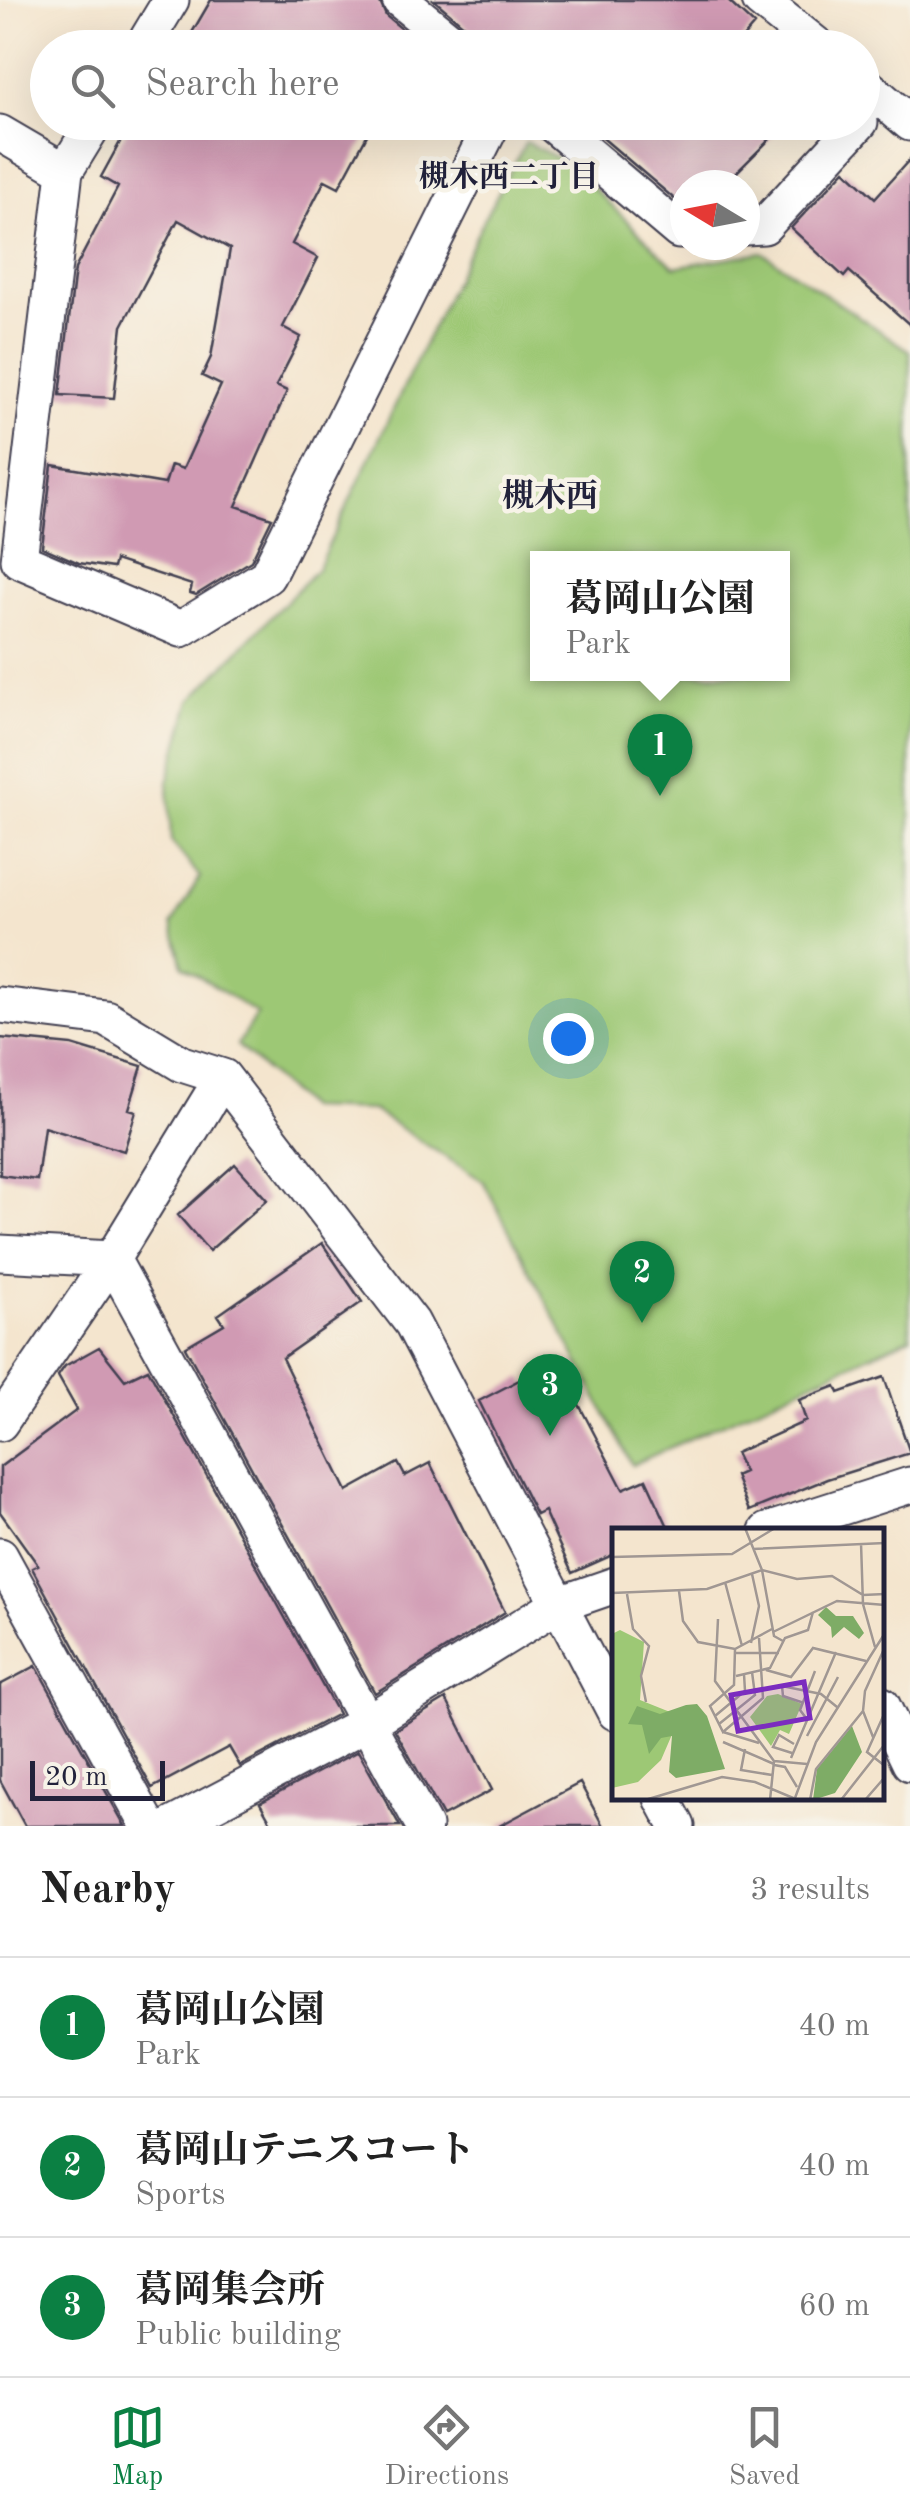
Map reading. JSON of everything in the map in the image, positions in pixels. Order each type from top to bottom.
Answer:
[{"type":"street","points":[[153,30],[171,0]]},
{"type":"street","points":[[400,0],[436,30]]},
{"type":"street","points":[[760,0],[798,30]]},
{"type":"street","points":[[880,111],[910,123]]},
{"type":"street","points":[[0,133],[65,172]]},
{"type":"street","points":[[84,140],[65,172],[19,560],[181,629],[267,576],[484,140]]},
{"type":"street","points":[[571,140],[670,223]]},
{"type":"street","points":[[760,226],[838,140]]},
{"type":"street","points":[[0,1005],[106,1018],[182,1064],[222,1077],[412,1323],[612,1706]]},
{"type":"street","points":[[0,1424],[112,1259],[222,1077]]},
{"type":"street","points":[[0,1254],[112,1259]]},
{"type":"street","points":[[112,1259],[424,1826]]},
{"type":"street","points":[[787,1528],[910,1486]]},
{"type":"street","points":[[0,1556],[149,1826]]},
{"type":"street","points":[[171,1826],[368,1722],[557,1605],[612,1586]]},
{"type":"street","points":[[885,1712],[910,1763]]},
{"type":"street","points":[[664,1801],[677,1826]]},
{"type":"green space","points":[[526,142],[569,164],[674,267],[715,260],[760,260],[762,252],[910,351],[910,1337],[632,1465],[483,1181],[372,1110],[307,1108],[237,1045],[257,1014],[183,966],[172,924],[200,877],[171,841],[168,782],[191,700],[317,569],[486,215]]},
{"type":"building","points":[[211,0],[379,0],[386,16],[403,30],[194,30]]},
{"type":"building","points":[[434,0],[727,0],[754,25],[750,30],[470,30]]},
{"type":"building","points":[[121,140],[364,140],[339,187],[325,180],[292,244],[318,258],[283,327],[301,337],[276,386],[287,391],[236,506],[272,518],[251,561],[196,595],[190,593],[192,585],[115,560],[113,568],[79,563],[42,547],[52,465],[165,484],[171,465],[183,469],[221,385],[202,376],[211,357],[230,249],[178,220],[122,326],[114,398],[60,395],[75,269],[118,187],[101,177]]},
{"type":"building","points":[[605,140],[769,140],[739,170],[670,170],[670,195]]},
{"type":"building","points":[[910,159],[910,325],[849,271],[844,277],[791,228],[845,170],[875,198]]},
{"type":"building","points":[[0,1038],[72,1045],[142,1066],[129,1109],[136,1111],[124,1151],[44,1127],[37,1180],[0,1175]]},
{"type":"building","points":[[235,1164],[267,1200],[209,1251],[178,1215]]},
{"type":"building","points":[[322,1243],[362,1302],[282,1358],[347,1491],[398,1463],[405,1476],[430,1463],[505,1612],[375,1693],[185,1347],[224,1324],[218,1315]]},
{"type":"building","points":[[99,1347],[125,1380],[148,1369],[338,1714],[240,1766],[229,1747],[152,1788],[32,1568],[38,1565],[0,1512],[0,1467],[77,1410],[58,1376],[65,1366]]},
{"type":"building","points":[[561,1370],[623,1489],[646,1479],[669,1528],[612,1528],[612,1555],[572,1573],[544,1511],[536,1515],[479,1401],[523,1378],[528,1388]]},
{"type":"building","points":[[884,1377],[910,1453],[827,1479],[749,1511],[735,1476],[744,1472],[735,1453],[806,1421],[799,1400],[836,1386],[839,1393]]},
{"type":"building","points":[[36,1666],[125,1826],[25,1826],[0,1780],[0,1685]]},
{"type":"building","points":[[446,1699],[492,1790],[443,1816],[395,1730]]},
{"type":"building","points":[[358,1751],[400,1826],[273,1826],[260,1803]]},
{"type":"building","points":[[580,1783],[603,1826],[499,1826]]},
{"type":"place","name":"葛岡山公園","points":[[660,796]]},
{"type":"place","name":"葛岡山テニスコート","points":[[642,1323]]},
{"type":"place","name":"葛岡集会所","points":[[550,1436]]},
{"type":"district","name":"槻木西二丁目","points":[[509,178]]},
{"type":"district","name":"槻木西","points":[[550,498]]}]
